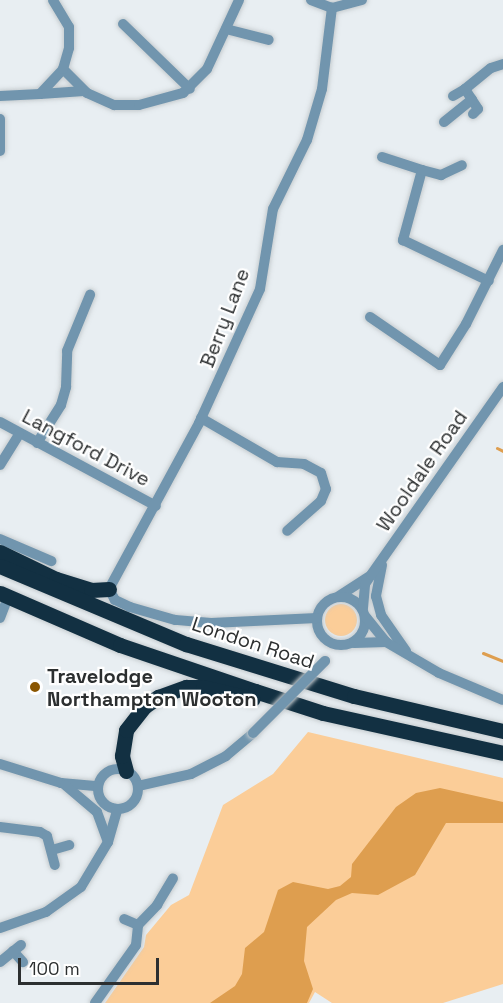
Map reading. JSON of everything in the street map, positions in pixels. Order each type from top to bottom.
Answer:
[{"type":"highway","points":[[0,552],[56,579],[91,590],[109,589]]},
{"type":"highway","name":"London Road","points":[[0,566],[186,644],[354,696],[503,731]]},
{"type":"highway","points":[[4,595],[120,645],[323,713]]},
{"type":"highway","points":[[126,771],[122,756],[126,730],[145,706],[172,690],[203,687],[503,753]]},
{"type":"street","points":[[40,94],[63,69],[69,48],[69,27],[53,0]]},
{"type":"street","points":[[0,96],[84,91],[126,107],[173,97],[190,89],[207,69],[239,0]]},
{"type":"street","points":[[311,0],[332,8],[362,0]]},
{"type":"street","name":"Berry Lane","points":[[109,589],[156,506],[201,418],[260,289],[273,209],[307,140],[322,89],[332,8]]},
{"type":"street","points":[[123,24],[190,89]]},
{"type":"street","points":[[226,29],[269,40]]},
{"type":"street","points":[[453,96],[491,68],[503,64]]},
{"type":"street","points":[[63,69],[84,91]]},
{"type":"street","points":[[465,89],[478,109],[474,114]]},
{"type":"street","points":[[444,122],[472,99]]},
{"type":"street","points":[[0,119],[0,151]]},
{"type":"street","points":[[382,157],[441,175],[462,165]]},
{"type":"street","points":[[422,170],[400,238],[489,281]]},
{"type":"street","points":[[370,317],[440,365],[489,281],[503,250]]},
{"type":"street","points":[[37,443],[61,405],[69,341],[90,295]]},
{"type":"street","name":"Wooldale Road","points":[[364,612],[365,584],[503,387]]},
{"type":"street","points":[[201,418],[277,462],[303,464],[321,472],[326,489],[321,501],[287,531]]},
{"type":"street","name":"Langford Drive","points":[[0,422],[156,506]]},
{"type":"street","points":[[0,465],[19,434]]},
{"type":"street","points":[[0,539],[51,561]]},
{"type":"street","points":[[385,556],[376,596],[381,615],[408,654]]},
{"type":"street","name":"Wooldale Road","points":[[339,596],[371,575]]},
{"type":"street","points":[[109,589],[115,600],[130,608],[175,620],[211,623],[317,618]]},
{"type":"street","points":[[0,618],[4,595]]},
{"type":"street","points":[[386,642],[334,644],[321,634],[317,618],[322,606],[339,596],[352,598],[386,642],[439,673],[503,700]]},
{"type":"street","points":[[349,644],[363,632],[364,612]]},
{"type":"street","points":[[138,786],[190,774],[226,756],[254,733],[325,661],[334,644]]},
{"type":"street","points":[[0,764],[61,783],[98,786]]},
{"type":"street","points":[[98,786],[111,770],[126,771],[138,786]]},
{"type":"street","points":[[61,783],[97,812],[108,842]]},
{"type":"street","points":[[98,786],[103,803],[117,810]]},
{"type":"street","points":[[0,928],[35,917],[69,898],[93,872],[108,842],[117,810],[132,803],[138,786]]},
{"type":"street","points":[[0,827],[40,832],[52,850],[55,865]]},
{"type":"street","points":[[52,850],[69,845]]},
{"type":"street","points":[[95,1003],[136,945],[138,925],[157,905],[173,878]]},
{"type":"street","points":[[124,920],[138,925]]},
{"type":"street","points":[[0,962],[17,948],[23,962]]},
{"type":"shaded area","points":[[341,604],[353,608],[357,620],[353,632],[341,636],[329,632],[325,620],[329,608]]},
{"type":"shaded area","points":[[308,732],[503,778],[503,984],[443,1003],[332,1003],[315,992],[309,1003],[105,1003],[144,947],[146,935],[171,905],[189,895],[223,805],[273,774]]},
{"type":"shaded area","points":[[440,788],[503,802],[503,823],[446,823],[415,875],[378,895],[352,893],[336,900],[307,927],[304,961],[313,989],[307,1003],[210,1003],[235,986],[242,974],[245,948],[264,932],[278,890],[293,882],[328,889],[340,886],[351,877],[352,864],[396,807],[416,793]]},
{"type":"waterway","points":[[497,448],[503,451]]},
{"type":"waterway","points":[[483,653],[503,661]]},
{"type":"place","name":"Travelodge Northampton Wooton","points":[[35,687]]}]
